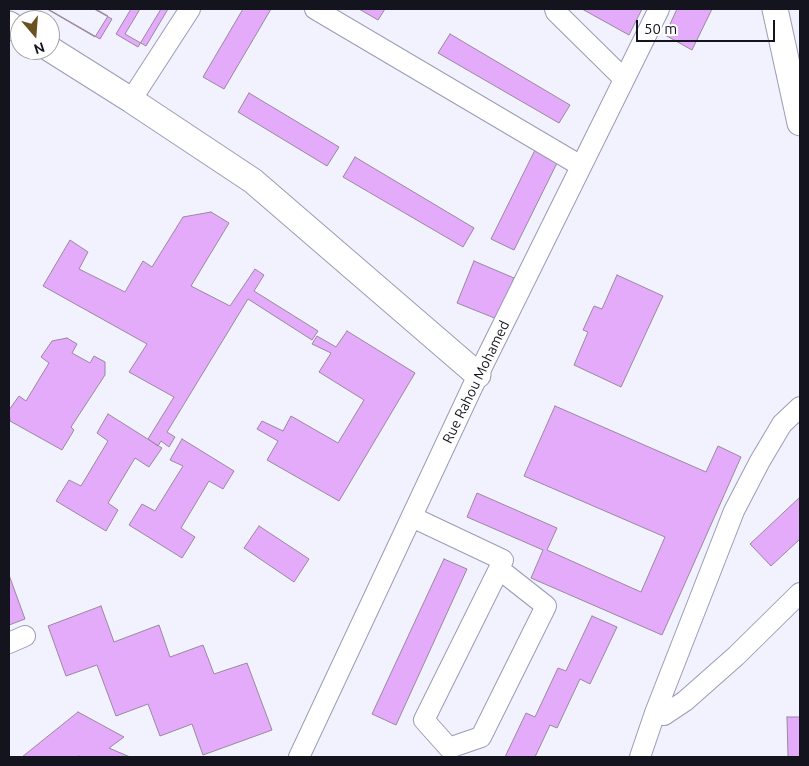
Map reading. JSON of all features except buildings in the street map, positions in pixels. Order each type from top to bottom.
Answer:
[{"type":"main road","points":[[775,9],[800,123]]},
{"type":"main road","points":[[60,55],[254,181],[478,376]]},
{"type":"street","points":[[131,100],[190,9]]},
{"type":"street","points":[[315,9],[581,166]]},
{"type":"street","points":[[555,9],[624,79]]},
{"type":"street","name":"Rue Rahou Mohamed","points":[[299,757],[478,376],[659,9]]},
{"type":"street","points":[[640,757],[655,713],[734,511],[782,424],[800,407]]},
{"type":"street","points":[[412,516],[503,560],[424,720],[449,748],[481,737],[546,606],[499,569]]},
{"type":"street","points":[[655,713],[664,715],[679,705],[736,656],[800,593]]}]
